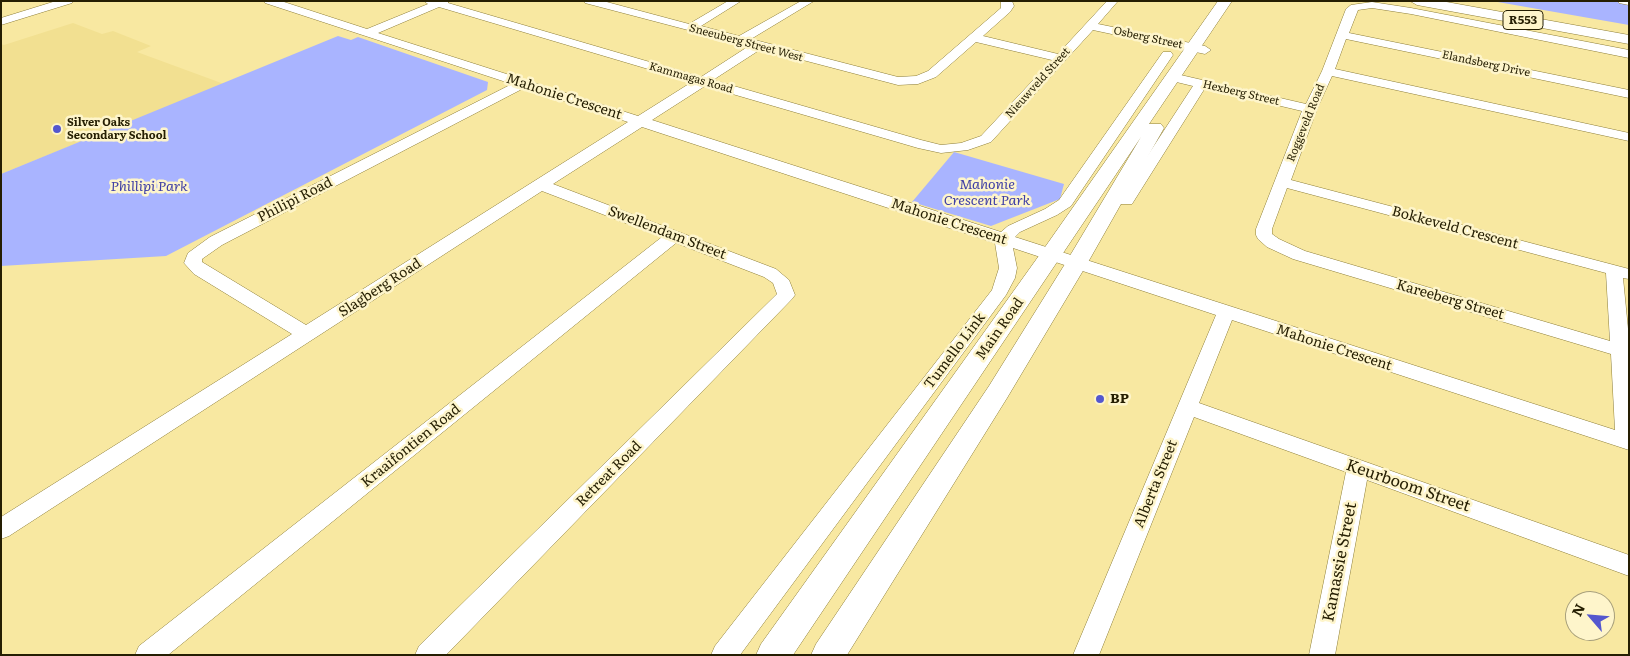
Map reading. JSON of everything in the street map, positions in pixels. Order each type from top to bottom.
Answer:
[{"type":"main road","name":"Main Road","points":[[772,655],[1051,255],[1181,74],[1198,49],[1225,1]]},
{"type":"main road","name":"Main Road","points":[[1198,49],[1239,1]]},
{"type":"main road","name":"R553","points":[[1417,1],[1629,40]]},
{"type":"main road","name":"R553","points":[[1450,1],[1629,30]]},
{"type":"main road","name":"Main Road","points":[[828,655],[992,400],[1076,264],[1149,138],[1181,74]]},
{"type":"street","points":[[1,22],[68,1]]},
{"type":"street","name":"Mahonie Crescent","points":[[269,1],[1628,442]]},
{"type":"street","name":"Sneeuberg Street West","points":[[589,1],[880,78],[903,81],[918,80],[932,74],[1006,10],[1008,6],[1006,1]]},
{"type":"street","points":[[690,28],[736,1]]},
{"type":"street","points":[[740,41],[808,1]]},
{"type":"street","name":"Nieuwveld Street","points":[[953,149],[986,139],[1113,1]]},
{"type":"street","points":[[1623,1],[1629,2]]},
{"type":"street","points":[[367,33],[437,2]]},
{"type":"street","name":"Kammagas Road","points":[[437,2],[918,144],[941,149],[953,149]]},
{"type":"street","name":"Roggeveld Road","points":[[1273,243],[1264,234],[1264,224],[1352,9],[1359,5],[1411,11],[1629,54]]},
{"type":"street","name":"Osberg Street","points":[[1090,26],[1198,49]]},
{"type":"street","name":"Elandsberg Drive","points":[[1342,35],[1629,94]]},
{"type":"street","points":[[975,38],[1060,58]]},
{"type":"street","name":"Slagberg Road","points":[[1,529],[758,46]]},
{"type":"street","points":[[1328,71],[1629,137]]},
{"type":"street","points":[[1126,201],[1181,74]]},
{"type":"street","points":[[1002,239],[1014,229],[1051,212],[1065,203],[1181,74]]},
{"type":"street","name":"Hexberg Street","points":[[1181,74],[1310,109]]},
{"type":"street","name":"Philipi Road","points":[[307,334],[200,270],[193,263],[194,257],[216,241],[524,83]]},
{"type":"street","name":"Bokkeveld Crescent","points":[[1282,182],[1622,272]]},
{"type":"street","name":"Swellendam Street","points":[[541,184],[770,273],[780,280],[786,290]]},
{"type":"street","name":"Kraaifontien Road","points":[[148,655],[674,236]]},
{"type":"street","name":"Tumello Link","points":[[724,655],[1000,291],[1008,268],[1002,239]]},
{"type":"street","name":"Kareeberg Street","points":[[1273,243],[1314,260],[1624,352]]},
{"type":"street","points":[[1622,272],[1628,442]]},
{"type":"street","name":"Retreat Road","points":[[428,655],[776,307],[786,295],[786,290]]},
{"type":"street","name":"Alberta Street","points":[[1086,655],[1226,313]]},
{"type":"street","name":"Keurboom Street","points":[[1187,407],[1629,566]]},
{"type":"street","name":"Kamassie Street","points":[[1322,655],[1358,469]]},
{"type":"shaded area","name":"Silver Oaks Secondary School","points":[[73,23],[102,34],[113,31],[151,46],[137,52],[224,84],[1,174],[1,44],[4,45]]},
{"type":"green space","points":[[1492,1],[1629,1],[1629,25]]},
{"type":"green space","name":"Phillipi Park","points":[[338,36],[351,40],[358,37],[488,82],[487,90],[166,256],[1,266],[1,174]]},
{"type":"green space","name":"Mahonie Crescent Park","points":[[954,152],[1064,184],[1060,199],[991,226],[912,202]]},
{"type":"place","name":"Silver Oaks Secondary School","points":[[57,129]]},
{"type":"place","name":"BP","points":[[1100,399]]}]
